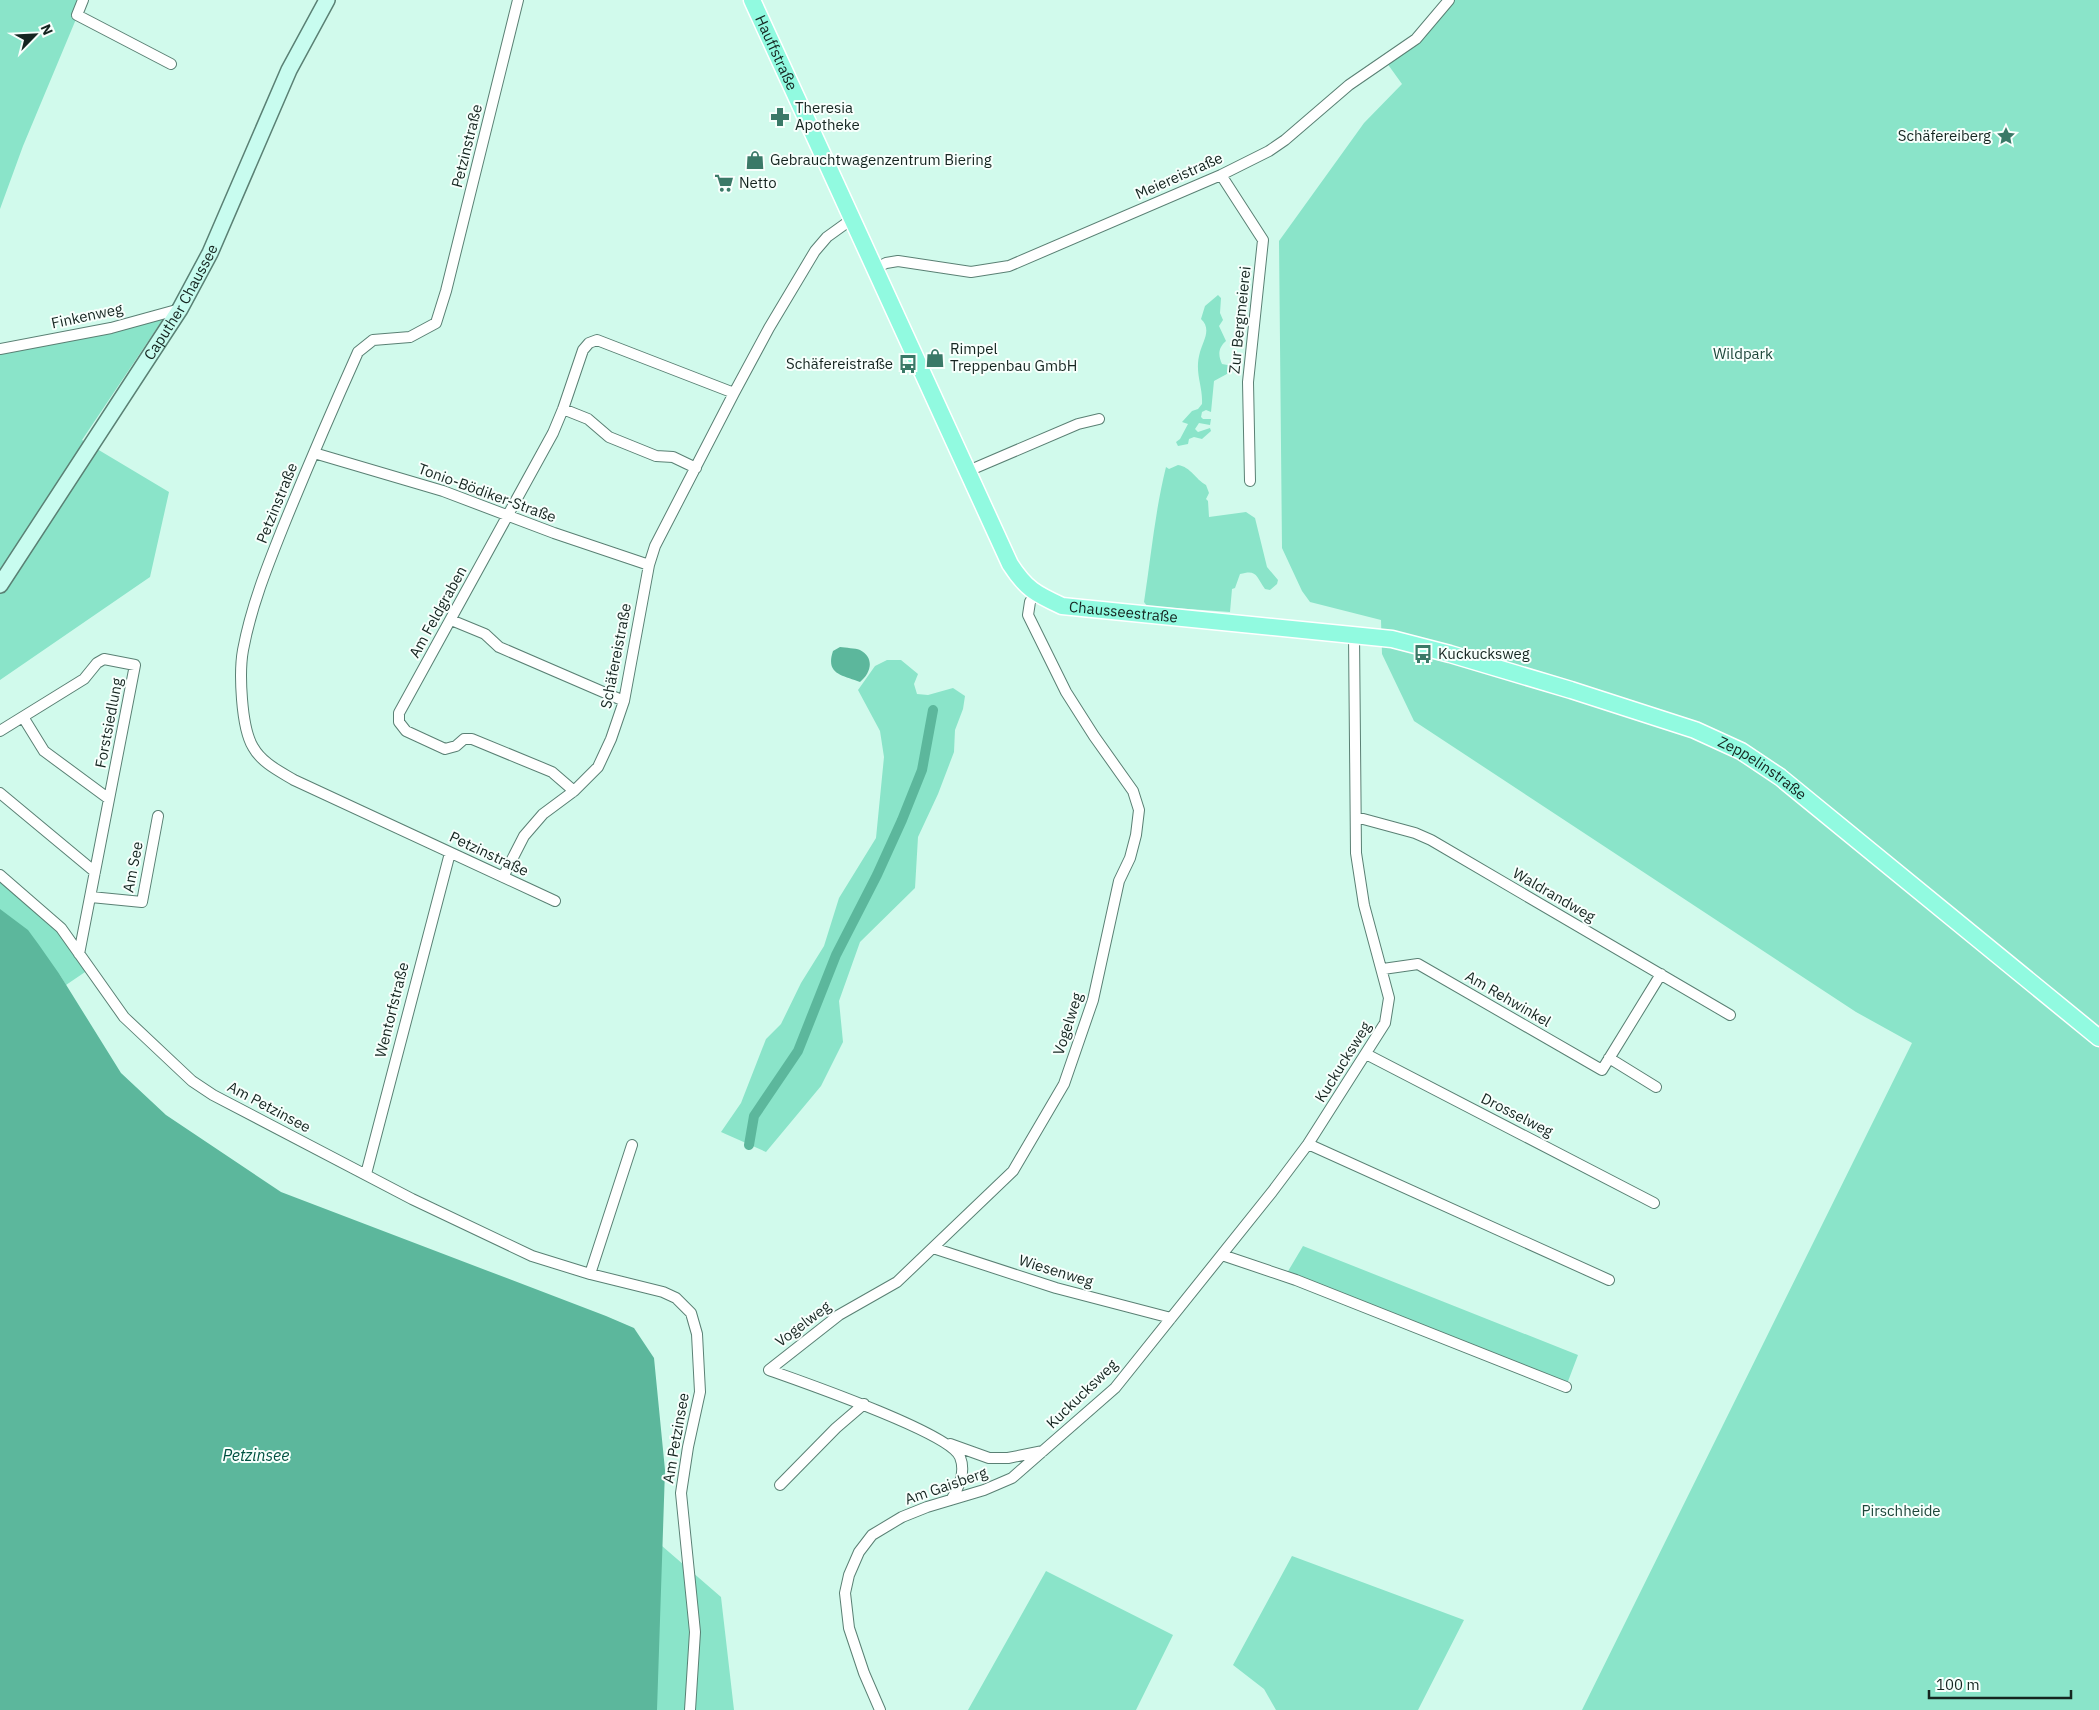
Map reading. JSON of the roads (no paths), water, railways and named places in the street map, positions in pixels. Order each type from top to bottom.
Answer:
[{"type":"main road","name":"Hauffstraße","points":[[752,0],[874,269]]},
{"type":"main road","name":"Chausseestraße","points":[[874,269],[1010,564],[1020,579],[1035,594],[1062,606],[1354,634]]},
{"type":"main road","name":"Zeppelinstraße","points":[[1354,634],[1392,639],[1571,690],[1695,730],[1741,751],[1780,777],[2099,1038]]},
{"type":"street","points":[[83,0],[77,15],[171,64]]},
{"type":"street","name":"Caputher Chaussee","points":[[0,585],[180,309],[210,252],[289,70],[327,0]]},
{"type":"street","name":"Petzinstraße","points":[[518,0],[455,255],[436,323],[410,337],[374,340],[358,352],[268,565],[249,621],[242,652],[241,688],[245,723],[252,747],[266,762],[294,780],[555,901]]},
{"type":"street","name":"Meiereistraße","points":[[874,269],[886,263],[898,261],[970,272],[1009,266],[1221,175],[1269,151],[1285,140],[1349,85],[1416,39],[1449,0]]},
{"type":"street","name":"Zur Bergmeierei","points":[[1221,175],[1263,240],[1248,382],[1250,481]]},
{"type":"street","name":"Schäfereistraße","points":[[503,877],[524,836],[530,829],[543,814],[574,792],[598,767],[611,739],[624,701],[648,566],[655,546],[769,328],[815,251],[827,237],[852,218]]},
{"type":"street","name":"Finkenweg","points":[[0,349],[111,328],[180,309]]},
{"type":"street","name":"Am Feldgraben","points":[[574,792],[552,772],[472,739],[464,739],[456,746],[445,749],[406,731],[399,722],[399,714],[553,433],[564,409],[583,350],[589,343],[597,340],[734,393]]},
{"type":"street","points":[[564,409],[588,419],[609,437],[656,456],[673,457],[696,468]]},
{"type":"street","points":[[968,471],[1078,424],[1099,419]]},
{"type":"street","name":"Tonio-Bödiker-Straße","points":[[314,453],[443,491],[648,566]]},
{"type":"street","name":"Vogelweg","points":[[864,1404],[769,1370],[806,1339],[839,1315],[897,1282],[1013,1170],[1064,1084],[1093,1000],[1119,881],[1130,858],[1136,835],[1139,810],[1133,791],[1066,692],[1028,615],[1030,602],[1035,594]]},
{"type":"street","points":[[451,620],[485,634],[499,648],[624,701]]},
{"type":"street","name":"Kuckucksweg","points":[[1012,1478],[1115,1388],[1308,1144],[1385,1022],[1390,998],[1364,905],[1356,853],[1354,634]]},
{"type":"street","name":"Forstsiedlung","points":[[0,730],[84,679],[97,663],[104,659],[135,665],[79,954]]},
{"type":"street","name":"Forstsiedlung","points":[[23,717],[44,751],[109,799]]},
{"type":"street","points":[[0,793],[95,872]]},
{"type":"street","name":"Am See","points":[[91,897],[142,902],[158,816]]},
{"type":"street","name":"Waldrandweg","points":[[1356,817],[1407,830],[1431,840],[1730,1015]]},
{"type":"street","name":"Wentorfstraße","points":[[366,1174],[450,853]]},
{"type":"street","name":"Am Petzinsee","points":[[0,875],[61,928],[124,1016],[192,1081],[233,1106],[412,1199],[532,1256],[590,1274],[663,1292],[676,1298],[691,1313],[695,1323],[700,1392],[688,1447],[682,1493],[694,1632],[690,1710]]},
{"type":"street","name":"Am Rehwinkel","points":[[1383,969],[1418,964],[1602,1070],[1609,1058]]},
{"type":"street","points":[[1656,1087],[1609,1058],[1661,974]]},
{"type":"street","name":"Drosselweg","points":[[1366,1054],[1654,1203]]},
{"type":"street","points":[[1308,1144],[1609,1280]]},
{"type":"street","points":[[590,1274],[632,1145]]},
{"type":"street","name":"Wiesenweg","points":[[934,1248],[1056,1288],[1171,1318]]},
{"type":"street","points":[[1222,1255],[1315,1287],[1566,1387]]},
{"type":"street","points":[[780,1485],[836,1428],[864,1404],[949,1444],[989,1458],[1008,1458],[1045,1451]]},
{"type":"street","points":[[949,1444],[960,1456],[962,1473],[960,1486],[951,1500]]},
{"type":"street","name":"Am Gaisberg","points":[[880,1710],[864,1672],[849,1628],[845,1593],[849,1575],[859,1552],[872,1535],[902,1517],[984,1490],[1012,1478]]},
{"type":"water","points":[[840,647],[860,650],[868,657],[869,670],[860,682],[837,673],[831,665],[833,651]]},
{"type":"water","name":"Petzinsee","points":[[0,909],[28,930],[60,975],[121,1073],[166,1115],[281,1192],[634,1328],[654,1358],[665,1470],[657,1710],[0,1710]]},
{"type":"waterway","points":[[749,1145],[754,1116],[798,1051],[836,955],[877,875],[902,820],[922,770],[933,710]]},
{"type":"place","name":"Theresia Apotheke","points":[[780,117]]},
{"type":"place","name":"Schäfereiberg","points":[[2006,136]]},
{"type":"place","name":"Gebrauchtwagenzentrum Biering","points":[[755,160]]},
{"type":"place","name":"Netto","points":[[724,183]]},
{"type":"place","name":"Rimpel Treppenbau GmbH","points":[[935,358]]},
{"type":"place","name":"Schäfereistraße","points":[[908,364]]},
{"type":"place","name":"Kuckucksweg","points":[[1423,654]]},
{"type":"park label","name":"Wildpark","points":[[1743,354]]},
{"type":"park label","name":"Pirschheide","points":[[1901,1511]]}]
